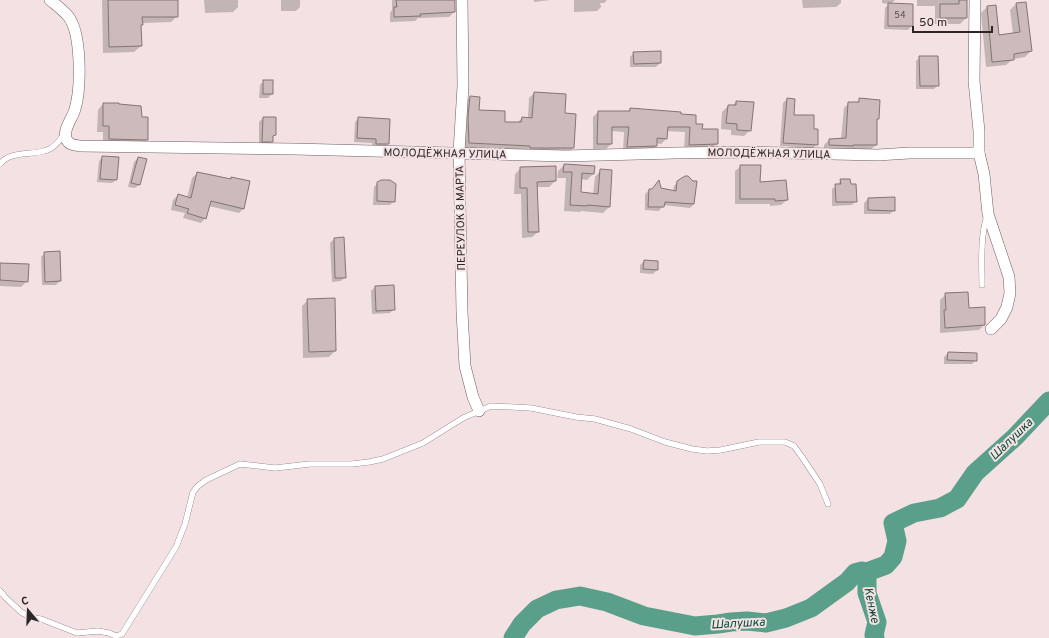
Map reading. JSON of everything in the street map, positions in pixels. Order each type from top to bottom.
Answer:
[{"type":"street","points":[[50,0],[69,16],[73,24],[78,43],[78,94],[74,113],[66,132]]},
{"type":"street","name":"ПЕРЕУЛОК 8 МАРТА","points":[[462,0],[463,71],[459,152],[462,312],[465,366],[478,411]]},
{"type":"street","points":[[975,0],[974,81],[979,131],[979,153],[984,174],[988,214],[1009,277],[1010,293],[1007,307],[1001,319],[991,329]]},
{"type":"street","name":"МОЛОДЁЖНАЯ УЛИЦА","points":[[66,132],[68,142],[80,146],[459,152],[564,156],[690,152],[878,155],[979,153]]},
{"type":"lane","points":[[0,164],[2,161],[14,156],[45,151],[57,143],[66,132]]},
{"type":"lane","points":[[982,285],[982,248],[985,223],[988,214]]},
{"type":"lane","points":[[0,591],[21,612],[32,618],[41,619],[77,633],[98,631],[116,636],[122,634],[176,547],[185,524],[193,492],[206,480],[240,464],[275,468],[310,464],[352,464],[383,459],[423,443],[463,418],[491,406],[531,408],[576,417],[595,419],[665,442],[707,451],[721,450],[759,442],[785,442],[794,446],[802,457],[820,484],[828,504]]},
{"type":"building","points":[[108,0],[178,0],[178,17],[142,17],[142,46],[109,47]]},
{"type":"building","points":[[396,0],[455,0],[455,12],[420,14],[421,16],[394,17],[394,7],[397,7]]},
{"type":"building","points":[[959,0],[967,0],[967,18],[940,18],[940,4],[959,4]]},
{"type":"building","points":[[1026,2],[1032,51],[1014,54],[1014,60],[992,62],[987,6],[996,5],[999,35],[1020,32],[1016,3]]},
{"type":"building","points":[[888,3],[913,4],[913,26],[888,26]]},
{"type":"building","points":[[661,51],[661,63],[634,64],[633,52]]},
{"type":"building","points":[[919,56],[938,56],[939,86],[920,86]]},
{"type":"building","points":[[263,80],[273,80],[273,94],[263,94]]},
{"type":"building","points":[[534,92],[566,94],[565,113],[576,114],[574,148],[530,148],[530,146],[469,143],[468,117],[470,96],[480,97],[479,110],[505,111],[505,122],[521,122],[522,117],[532,118]]},
{"type":"building","points":[[787,98],[795,99],[794,115],[814,115],[814,129],[818,129],[818,145],[783,143]]},
{"type":"building","points":[[859,98],[880,100],[879,119],[877,119],[877,145],[829,145],[829,139],[846,138],[848,102],[859,102]]},
{"type":"building","points":[[736,101],[754,102],[751,131],[737,130],[737,124],[726,123],[728,105],[736,105]]},
{"type":"building","points":[[103,103],[119,103],[141,106],[142,117],[148,117],[148,140],[109,139],[109,126],[103,126]]},
{"type":"building","points":[[630,108],[681,112],[681,114],[696,115],[696,124],[703,124],[702,129],[718,129],[718,144],[689,145],[690,127],[668,127],[667,139],[657,138],[657,146],[627,147],[629,127],[612,127],[612,144],[597,144],[598,111],[630,111]]},
{"type":"building","points":[[263,117],[276,117],[276,135],[273,136],[273,142],[262,142]]},
{"type":"building","points":[[358,117],[390,119],[389,144],[376,144],[376,139],[357,138]]},
{"type":"building","points":[[102,156],[119,157],[117,180],[100,179]]},
{"type":"building","points":[[138,157],[147,159],[140,185],[131,183]]},
{"type":"building","points":[[564,164],[595,166],[594,174],[582,173],[581,192],[598,194],[600,169],[612,170],[610,207],[570,205],[572,172],[563,172]]},
{"type":"building","points":[[740,165],[761,165],[760,182],[786,180],[788,200],[775,201],[775,199],[740,199]]},
{"type":"building","points":[[556,166],[556,181],[537,182],[539,232],[528,232],[527,188],[520,188],[520,167]]},
{"type":"building","points":[[197,172],[231,179],[231,177],[250,181],[244,209],[211,201],[206,219],[187,213],[189,209],[175,205],[178,194],[191,198]]},
{"type":"building","points":[[685,176],[688,176],[693,181],[697,181],[694,204],[665,202],[664,207],[648,207],[649,189],[652,189],[659,180],[661,188],[676,191],[677,181]]},
{"type":"building","points":[[840,179],[850,179],[851,184],[856,184],[857,202],[836,202],[835,184],[841,184]]},
{"type":"building","points":[[381,180],[390,180],[396,184],[395,202],[377,201],[377,182]]},
{"type":"building","points":[[895,197],[895,211],[868,210],[868,198]]},
{"type":"building","points":[[344,237],[346,278],[335,278],[334,238]]},
{"type":"building","points":[[60,251],[61,281],[45,282],[44,252]]},
{"type":"building","points":[[644,260],[658,261],[658,270],[643,269]]},
{"type":"building","points":[[0,263],[29,264],[28,282],[0,280]]},
{"type":"building","points":[[394,285],[395,310],[376,311],[375,286]]},
{"type":"building","points":[[968,292],[969,308],[985,307],[985,325],[945,328],[945,293]]},
{"type":"building","points":[[335,298],[336,351],[309,352],[307,299]]},
{"type":"building","points":[[948,352],[977,353],[977,361],[947,360]]},
{"type":"waterway","name":"Шалушка","points":[[513,638],[522,624],[537,609],[556,600],[580,596],[607,602],[644,616],[695,626],[747,621],[766,623],[786,618],[811,608],[847,582],[855,573],[862,571],[867,572],[886,565],[893,557],[897,541],[893,523],[914,513],[940,508],[957,499],[975,473],[1015,437],[1049,401]]},
{"type":"waterway","name":"Кенже","points":[[867,572],[867,593],[877,622],[874,635],[875,638]]}]
